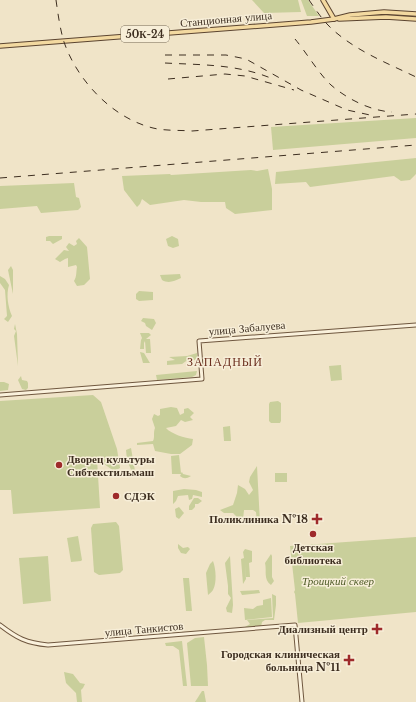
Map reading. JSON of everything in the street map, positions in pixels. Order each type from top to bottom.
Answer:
[{"type":"main road","points":[[323,0],[334,19]]},
{"type":"main road","name":"Станционная улица","points":[[334,19],[350,15],[384,12],[416,14]]},
{"type":"main road","name":"Станционная улица","points":[[0,46],[334,19],[350,20],[386,17],[416,19]]},
{"type":"street","name":"улица Забалуева","points":[[0,395],[202,379],[199,341],[416,325]]},
{"type":"street","name":"улица Танкистов","points":[[0,625],[28,642],[48,645],[295,625],[302,702]]},
{"type":"green space","points":[[252,0],[298,0],[301,12],[264,13]]},
{"type":"green space","points":[[301,0],[308,0],[319,16],[307,16]]},
{"type":"green space","points":[[416,118],[416,138],[273,150],[271,127]]},
{"type":"green space","points":[[416,158],[416,174],[410,180],[401,181],[394,176],[310,187],[306,182],[275,184],[276,172]]},
{"type":"green space","points":[[268,169],[272,189],[272,210],[235,214],[226,208],[225,202],[184,200],[150,205],[142,199],[137,207],[124,190],[122,176],[171,175],[251,170],[257,171]]},
{"type":"green space","points":[[74,183],[76,197],[79,198],[81,207],[78,210],[41,213],[37,206],[0,209],[0,186]]},
{"type":"green space","points":[[62,236],[62,239],[53,244],[50,241],[46,241],[46,237]]},
{"type":"green space","points":[[172,236],[178,239],[179,246],[173,248],[168,246],[166,239]]},
{"type":"green space","points":[[79,238],[87,247],[90,279],[84,285],[77,286],[74,281],[76,277],[76,265],[68,267],[68,258],[60,262],[55,259],[64,250],[69,251],[66,247],[69,243],[74,246],[77,244],[76,241]]},
{"type":"green space","points":[[11,266],[13,270],[13,294],[8,270]]},
{"type":"green space","points":[[180,274],[181,278],[169,282],[162,280],[160,275]]},
{"type":"green space","points":[[0,276],[5,279],[9,285],[8,301],[12,316],[8,322],[4,319],[7,316],[5,290],[0,283]]},
{"type":"green space","points":[[139,291],[153,292],[153,300],[139,301],[136,299],[136,294]]},
{"type":"green space","points":[[143,318],[154,319],[156,323],[152,330],[141,321]]},
{"type":"green space","points":[[15,324],[17,334],[18,366],[14,336],[16,331],[14,329]]},
{"type":"green space","points":[[140,333],[149,333],[151,335],[146,339],[150,339],[151,353],[146,353],[145,341],[144,349],[140,349],[142,338]]},
{"type":"green space","points":[[140,352],[144,353],[150,363],[143,363]]},
{"type":"green space","points":[[197,353],[197,358],[195,360],[189,359],[182,364],[167,365],[167,361],[175,360],[169,357],[187,356]]},
{"type":"green space","points":[[341,365],[342,380],[331,381],[329,366]]},
{"type":"green space","points":[[197,371],[196,375],[192,377],[157,380],[156,375]]},
{"type":"green space","points":[[21,376],[22,380],[27,381],[28,383],[28,388],[26,390],[22,389],[18,380]]},
{"type":"green space","points":[[0,382],[9,384],[8,390],[0,391]]},
{"type":"green space","points":[[93,395],[101,402],[117,449],[120,468],[114,471],[97,459],[100,508],[13,514],[11,490],[0,490],[0,401]]},
{"type":"green space","points":[[278,401],[281,403],[281,421],[280,423],[271,423],[269,421],[269,404],[270,402]]},
{"type":"green space","points":[[171,407],[177,408],[180,415],[184,413],[184,409],[188,408],[194,413],[190,417],[193,420],[185,422],[181,420],[176,426],[166,428],[182,437],[193,439],[192,445],[180,454],[171,454],[155,451],[153,444],[137,445],[137,443],[153,441],[155,428],[152,419],[154,414],[158,416],[160,415],[160,409]]},
{"type":"green space","points":[[230,426],[231,441],[224,441],[223,427]]},
{"type":"green space","points":[[131,448],[135,471],[132,472],[127,460],[126,450]]},
{"type":"green space","points":[[179,455],[181,473],[182,472],[183,474],[191,476],[188,478],[181,477],[181,474],[172,474],[171,456]]},
{"type":"green space","points":[[257,466],[260,523],[257,524],[256,512],[253,510],[244,510],[243,520],[237,520],[233,513],[224,513],[220,510],[233,505],[238,485],[245,489],[249,495],[253,490],[249,482],[250,477]]},
{"type":"green space","points":[[275,473],[287,473],[287,482],[275,482]]},
{"type":"green space","points":[[184,489],[202,492],[202,497],[193,495],[192,499],[189,500],[188,495],[178,496],[173,504],[173,491]]},
{"type":"green space","points":[[194,498],[198,498],[202,501],[195,504],[195,507],[192,510],[189,510],[189,506]]},
{"type":"green space","points":[[179,507],[184,513],[179,519],[176,517],[175,509]]},
{"type":"green space","points":[[116,522],[119,526],[123,570],[120,573],[99,575],[94,572],[91,528],[93,524]]},
{"type":"green space","points":[[78,536],[82,560],[71,562],[67,538]]},
{"type":"green space","name":"Троицкий сквер","points":[[416,537],[416,612],[298,623],[290,546]]},
{"type":"green space","points":[[178,544],[183,548],[188,547],[190,549],[186,554],[181,553],[178,548]]},
{"type":"green space","points":[[245,549],[252,551],[252,562],[249,563],[250,577],[246,577],[245,563],[246,579],[243,584],[241,559],[244,558],[243,552]]},
{"type":"green space","points":[[271,554],[272,577],[274,581],[271,585],[266,578],[265,563]]},
{"type":"green space","points":[[48,556],[51,601],[23,604],[19,558]]},
{"type":"green space","points":[[230,556],[233,605],[232,613],[227,612],[226,608],[231,598],[228,594],[225,563]]},
{"type":"green space","points":[[213,561],[216,580],[213,591],[208,595],[206,573]]},
{"type":"green space","points":[[183,578],[189,578],[192,611],[186,611]]},
{"type":"green space","points":[[259,590],[260,593],[242,595],[240,591]]},
{"type":"green space","points":[[272,594],[276,596],[274,620],[265,620],[262,622],[261,627],[245,627],[250,624],[247,620],[273,618]]},
{"type":"green space","points":[[271,598],[272,617],[245,620],[244,608],[253,609],[257,606],[263,605],[263,600]]},
{"type":"green space","points":[[204,637],[208,686],[191,686],[187,643],[195,638]]},
{"type":"green space","points":[[182,641],[187,686],[183,686],[179,650],[173,646],[166,646],[165,643]]},
{"type":"green space","points":[[64,672],[73,674],[80,683],[85,684],[81,690],[82,702],[77,702],[76,693],[66,683]]},
{"type":"green space","points":[[202,691],[204,691],[206,702],[195,702]]},
{"type":"railway","points":[[56,0],[64,42],[70,56],[87,83],[98,96],[124,116],[153,128],[192,131],[416,114]]},
{"type":"railway","points":[[309,0],[332,29],[341,37],[372,56],[416,77]]},
{"type":"railway","points":[[295,39],[322,75],[337,90],[368,107],[392,112]]},
{"type":"railway","points":[[165,55],[226,55],[246,59],[301,90],[347,110],[370,115]]},
{"type":"railway","points":[[165,63],[220,66],[247,70],[273,79]]},
{"type":"railway","points":[[168,79],[225,74],[245,76],[294,90]]},
{"type":"railway","points":[[0,178],[416,145]]},
{"type":"place","name":"Дворец культуры Сибтекстильмаш","points":[[59,465]]},
{"type":"place","name":"СДЭК","points":[[116,496]]},
{"type":"place","name":"Поликлиника №18","points":[[317,519]]},
{"type":"place","name":"Детская библиотека","points":[[313,534]]},
{"type":"place","name":"Диализный центр","points":[[377,629]]},
{"type":"place","name":"Городская клиническая больница №11","points":[[349,660]]},
{"type":"district","name":"ЗАПАДНЫЙ","points":[[225,361]]}]
